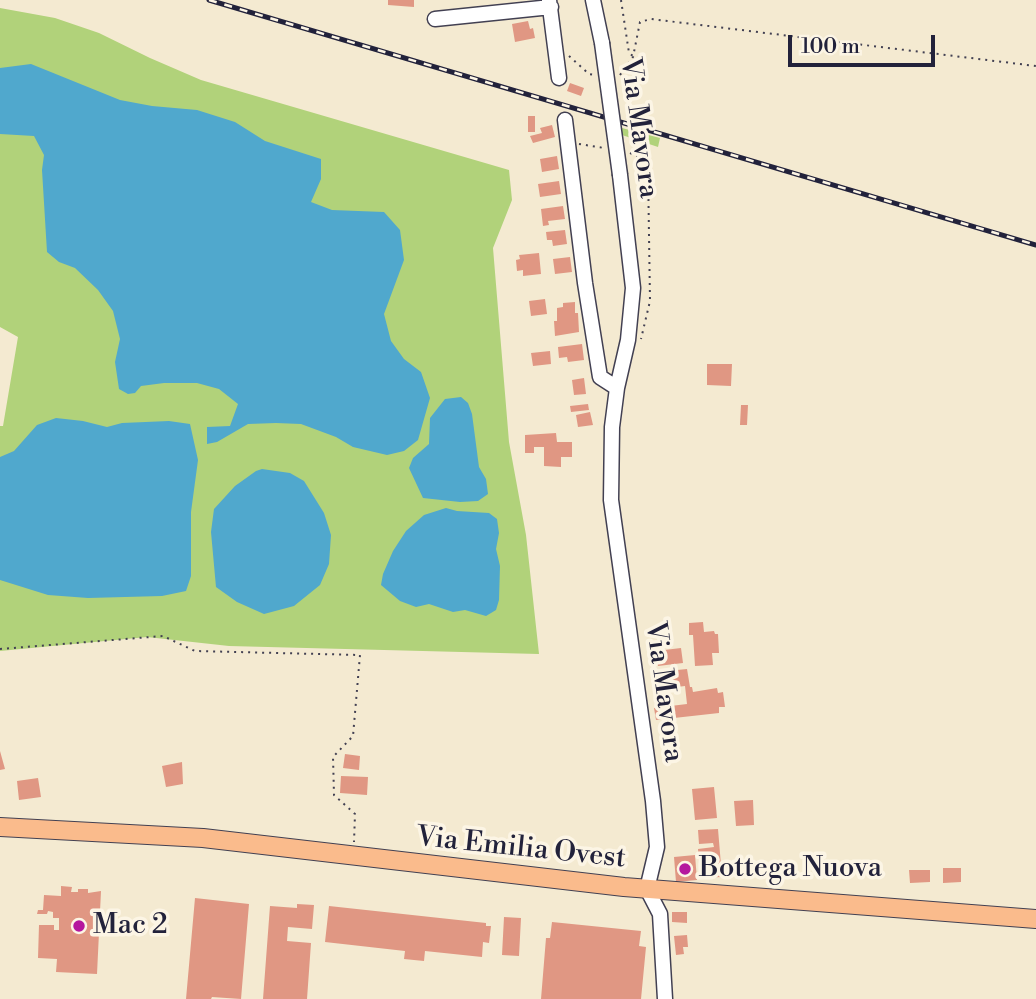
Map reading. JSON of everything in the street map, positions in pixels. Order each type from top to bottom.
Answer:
[{"type":"main road","name":"Via Emilia Ovest","points":[[0,827],[203,838],[647,889],[1036,919]]},
{"type":"street","name":"Via Mavora","points":[[593,0],[602,43],[633,288],[628,340],[617,388],[611,447],[611,500],[640,671],[656,799],[657,847],[647,889]]},
{"type":"street","points":[[435,19],[550,4],[559,78]]},
{"type":"street","points":[[565,120],[585,283],[600,377],[617,388]]},
{"type":"street","points":[[647,889],[660,914],[665,999]]},
{"type":"path","points":[[621,0],[629,53],[633,57]]},
{"type":"path","points":[[652,19],[1036,66]]},
{"type":"path","points":[[626,150],[644,159],[648,170],[650,301],[641,340]]},
{"type":"path","points":[[0,649],[163,636],[195,651],[360,655],[353,736],[333,757],[334,795],[355,814],[353,856]]},
{"type":"green space","points":[[0,8],[55,18],[99,33],[201,80],[509,170],[512,200],[493,248],[509,442],[526,535],[539,654],[229,646],[147,637],[0,651],[0,426],[3,426],[18,337],[0,327]]},
{"type":"green space","points":[[622,128],[660,138],[658,147],[622,135]]},
{"type":"water","points":[[31,64],[120,100],[197,110],[235,122],[265,141],[321,159],[321,179],[311,202],[332,210],[384,212],[400,230],[404,260],[384,314],[391,341],[404,359],[421,372],[430,398],[418,440],[404,451],[387,455],[353,447],[336,437],[301,424],[276,423],[248,424],[217,442],[207,444],[207,427],[230,426],[238,404],[219,389],[197,383],[164,383],[141,386],[135,393],[128,394],[119,389],[115,362],[120,339],[113,311],[98,290],[75,268],[59,262],[47,252],[42,170],[44,155],[34,136],[0,134],[0,68]]},
{"type":"water","points":[[461,397],[468,403],[472,414],[479,467],[486,479],[488,494],[478,501],[423,498],[409,468],[413,458],[429,444],[430,418],[445,399]]},
{"type":"water","points":[[56,418],[107,427],[122,423],[169,421],[190,424],[198,460],[191,512],[191,576],[186,591],[162,596],[88,598],[48,595],[0,580],[0,457],[14,451],[37,425]]},
{"type":"water","points":[[262,469],[290,473],[304,481],[324,513],[331,535],[329,564],[320,585],[294,606],[264,614],[237,602],[216,587],[211,532],[214,509],[235,486]]},
{"type":"water","points":[[446,508],[489,513],[497,519],[499,600],[496,610],[486,616],[465,610],[453,612],[429,604],[416,607],[400,601],[381,585],[393,551],[406,531],[424,515]]},
{"type":"building","points":[[388,0],[414,0],[414,7],[388,5]]},
{"type":"building","points":[[528,21],[535,38],[515,42],[512,24]]},
{"type":"building","points":[[570,83],[584,88],[581,96],[567,91]]},
{"type":"building","points":[[528,116],[535,116],[535,132],[528,132]]},
{"type":"building","points":[[552,125],[555,137],[533,143],[530,136],[542,133],[540,128]]},
{"type":"building","points":[[557,156],[559,169],[542,172],[540,159]]},
{"type":"building","points":[[559,181],[561,194],[540,197],[538,184]]},
{"type":"building","points":[[563,206],[565,219],[548,221],[549,225],[543,226],[541,209]]},
{"type":"building","points":[[565,230],[567,244],[553,246],[552,240],[547,240],[546,232]]},
{"type":"building","points":[[539,253],[541,274],[523,276],[523,270],[517,271],[516,260],[520,259],[519,255]]},
{"type":"building","points":[[570,257],[572,272],[555,274],[553,259]]},
{"type":"building","points":[[545,299],[547,314],[531,316],[529,301]]},
{"type":"building","points":[[575,302],[579,332],[555,336],[557,308],[563,307],[563,303]]},
{"type":"building","points":[[582,344],[584,360],[568,362],[567,357],[559,358],[558,347]]},
{"type":"building","points":[[550,351],[551,364],[533,366],[531,353]]},
{"type":"building","points":[[707,364],[732,364],[731,386],[707,385]]},
{"type":"building","points":[[584,378],[586,394],[574,395],[572,380]]},
{"type":"building","points":[[588,404],[589,410],[571,412],[570,406]]},
{"type":"building","points":[[741,405],[748,405],[747,425],[740,425]]},
{"type":"building","points":[[590,412],[593,425],[578,427],[576,415]]},
{"type":"building","points":[[556,433],[557,442],[572,442],[572,457],[561,457],[561,467],[544,466],[544,447],[534,447],[534,453],[525,453],[525,435]]},
{"type":"building","points":[[703,622],[704,632],[714,631],[718,634],[719,653],[712,653],[713,665],[695,666],[693,635],[689,635],[689,623]]},
{"type":"building","points":[[681,648],[683,663],[658,666],[656,651]]},
{"type":"building","points":[[687,669],[693,692],[717,688],[718,693],[723,692],[725,707],[719,707],[719,713],[656,720],[654,708],[687,704],[685,686],[660,689],[658,672]]},
{"type":"building","points":[[0,751],[5,769],[0,770]]},
{"type":"building","points":[[345,754],[360,756],[359,770],[343,768]]},
{"type":"building","points":[[182,762],[183,784],[166,787],[162,766]]},
{"type":"building","points":[[341,776],[368,777],[367,795],[340,793]]},
{"type":"building","points":[[38,778],[41,797],[19,800],[17,781]]},
{"type":"building","points":[[714,787],[717,818],[695,820],[692,789]]},
{"type":"building","points":[[753,800],[754,825],[736,826],[734,801]]},
{"type":"building","points":[[718,829],[722,877],[700,878],[698,849],[714,847],[713,843],[699,844],[698,830]]},
{"type":"building","name":"Bottega Nuova","points":[[695,855],[697,880],[676,882],[674,857]]},
{"type":"building","points":[[943,868],[961,868],[961,882],[943,883]]},
{"type":"building","points":[[909,870],[930,870],[930,882],[910,883]]},
{"type":"building","name":"Mac 2","points":[[61,886],[72,887],[71,892],[78,892],[78,889],[88,889],[88,893],[101,891],[97,974],[56,972],[57,959],[38,958],[39,925],[54,925],[54,930],[59,930],[59,918],[53,918],[53,912],[48,911],[47,914],[37,914],[38,910],[43,910],[44,895],[61,896]]},
{"type":"building","points":[[195,898],[249,904],[241,999],[186,999]]},
{"type":"building","points":[[297,904],[314,905],[312,929],[288,927],[287,941],[311,943],[307,999],[263,999],[270,906],[297,908]]},
{"type":"building","points":[[329,906],[486,923],[486,926],[491,926],[489,943],[483,942],[482,957],[425,951],[424,961],[404,959],[405,951],[325,942]]},
{"type":"building","points":[[672,912],[687,912],[687,923],[672,922]]},
{"type":"building","points":[[504,917],[521,918],[519,956],[502,955]]},
{"type":"building","points":[[552,922],[641,931],[639,946],[646,947],[641,999],[541,999],[546,938],[550,938]]},
{"type":"building","points":[[687,935],[688,947],[683,947],[684,954],[676,955],[674,936]]},
{"type":"railway","points":[[209,0],[1036,245]]},
{"type":"place","name":"Bottega Nuova","points":[[685,869]]},
{"type":"place","name":"Mac 2","points":[[79,926]]}]
